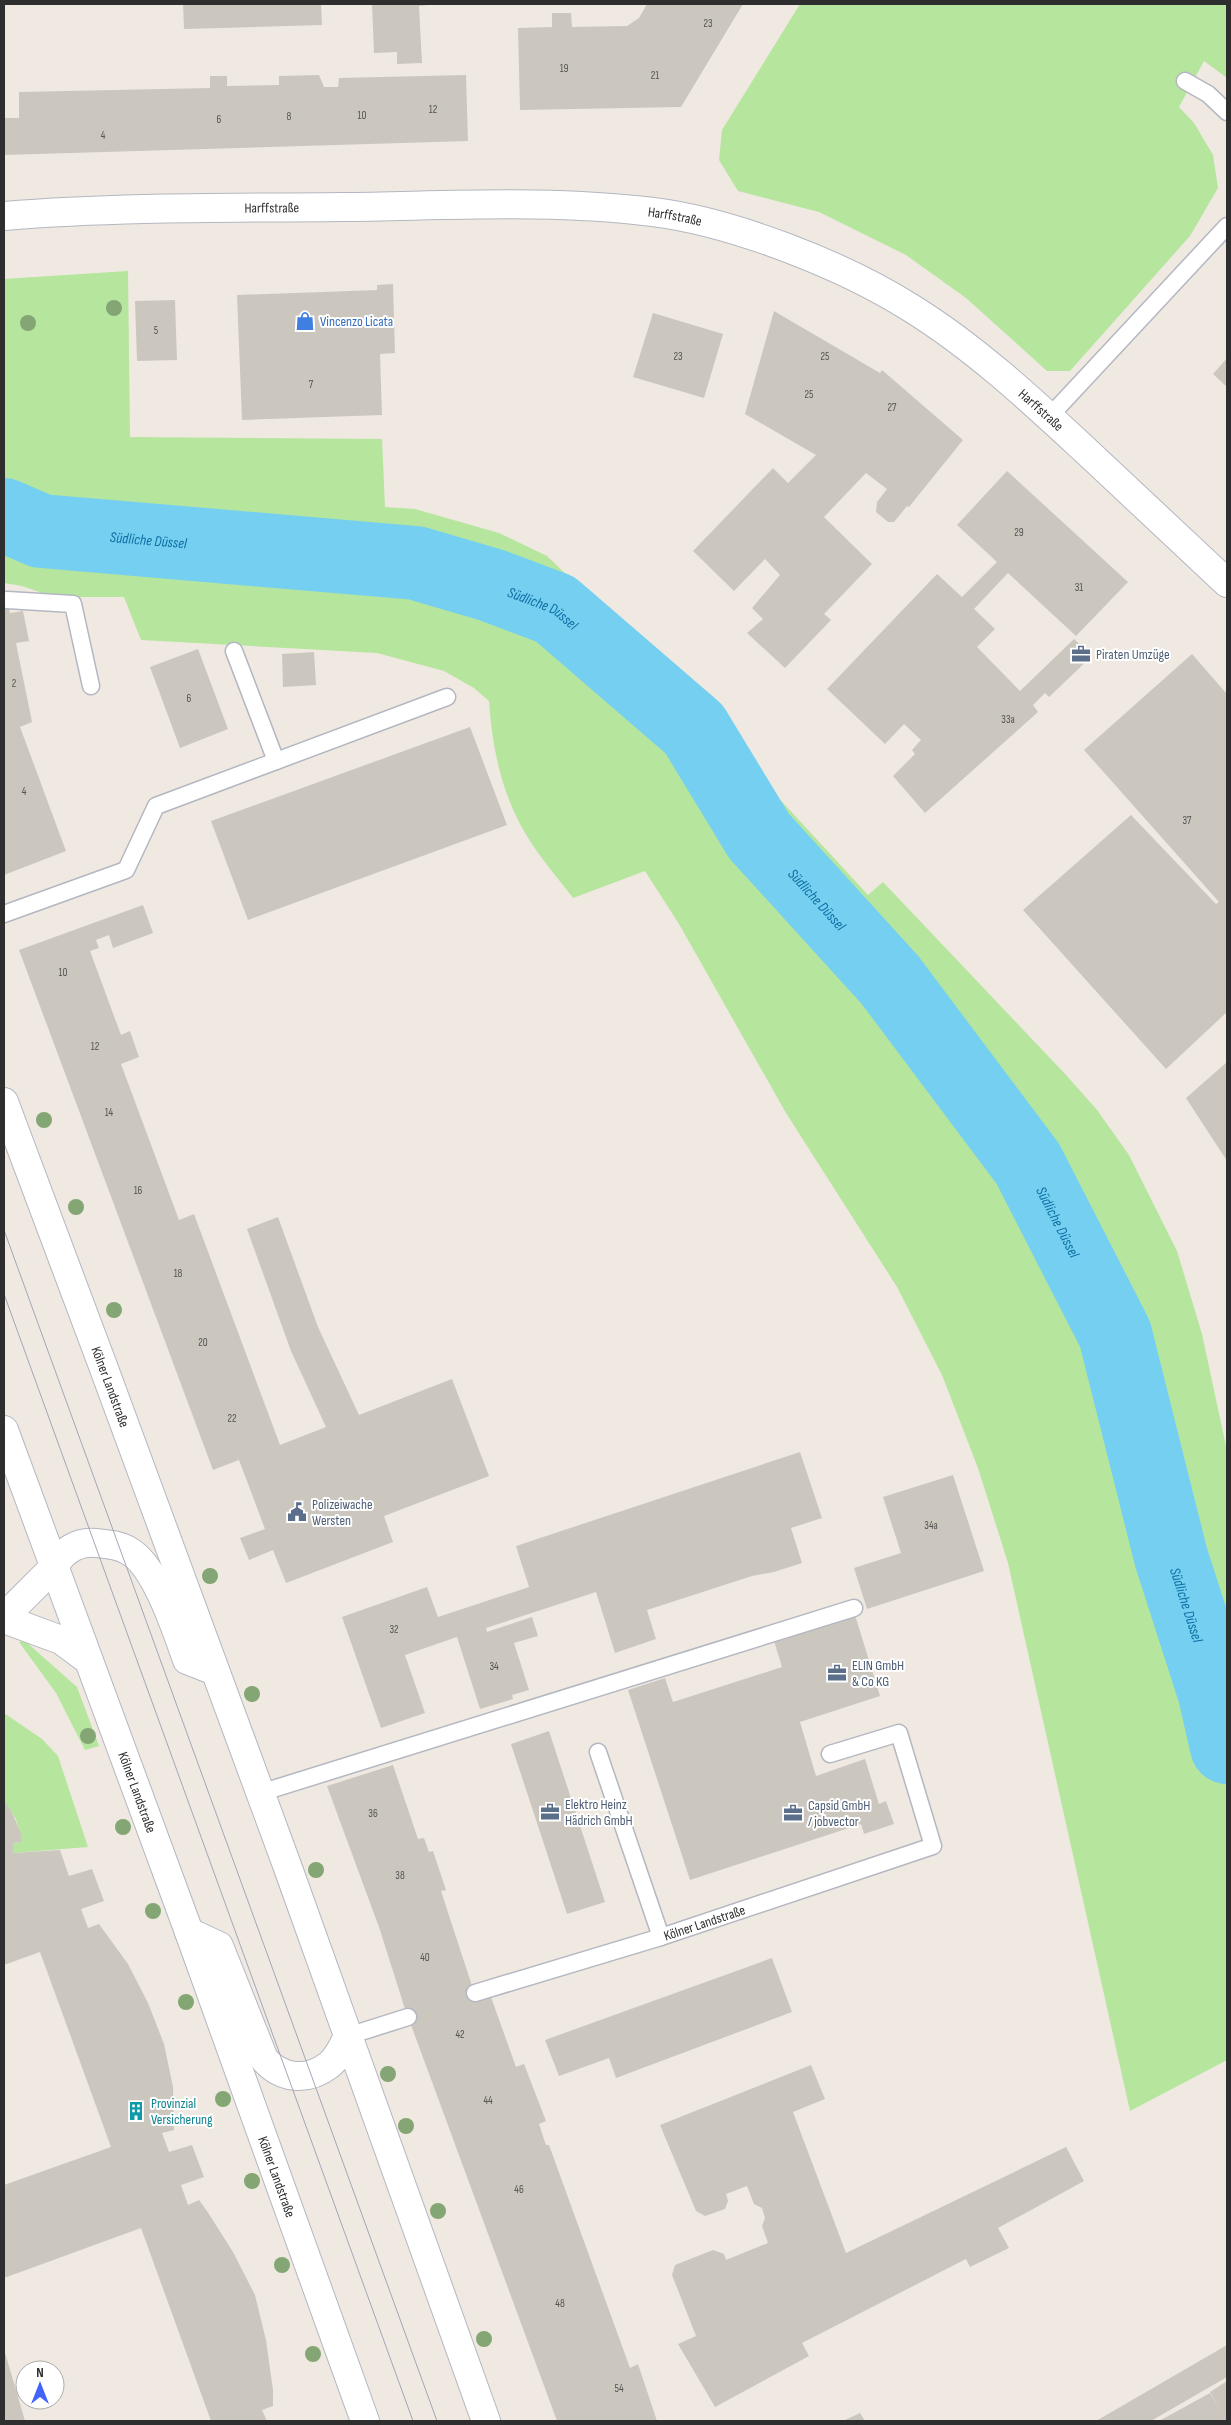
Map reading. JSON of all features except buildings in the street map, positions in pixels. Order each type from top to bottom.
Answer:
[{"type":"main road","name":"Harffstraße","points":[[4,216],[175,208],[545,206],[612,208],[684,217],[730,229],[795,252],[857,278],[891,296],[959,342],[1008,380],[1227,583]]},
{"type":"main road","name":"Kölner Landstraße","points":[[4,1102],[12,1145],[103,1366],[260,1793],[486,2421]]},
{"type":"main road","name":"Kölner Landstraße","points":[[4,1430],[53,1568],[189,1932],[365,2421]]},
{"type":"main road","points":[[88,1660],[60,1640],[4,1618],[53,1568],[59,1557],[69,1548],[94,1542],[119,1546],[130,1551],[142,1561],[165,1602],[187,1660],[215,1671]]},
{"type":"main road","points":[[189,1932],[219,1946],[264,2059],[273,2069],[288,2076],[310,2075],[333,2061],[348,2036]]},
{"type":"lane","points":[[1185,81],[1208,94],[1227,112]]},
{"type":"lane","points":[[1049,417],[1227,226]]},
{"type":"lane","points":[[7,600],[72,604],[90,686]]},
{"type":"lane","points":[[234,651],[276,761]]},
{"type":"lane","points":[[4,914],[126,870],[156,806],[447,697]]},
{"type":"lane","points":[[260,1793],[854,1608]]},
{"type":"lane","name":"Kölner Landstraße","points":[[475,1993],[661,1936],[933,1846],[899,1733],[830,1754]]},
{"type":"lane","points":[[598,1752],[661,1936]]},
{"type":"lane","points":[[348,2036],[408,2017]]},
{"type":"green space","points":[[800,4],[1227,4],[1227,78],[1204,61],[1179,107],[1194,123],[1213,155],[1218,188],[1190,236],[1070,371],[1047,371],[966,298],[906,255],[819,212],[738,191],[719,160],[722,130]]},
{"type":"green space","points":[[128,271],[130,437],[382,439],[385,507],[415,509],[499,533],[547,556],[621,627],[868,895],[883,882],[1067,1076],[1097,1110],[1129,1155],[1177,1251],[1202,1334],[1227,1451],[1227,2060],[1130,2111],[1008,1563],[978,1468],[942,1375],[897,1287],[786,1113],[679,924],[645,871],[573,898],[532,844],[511,805],[496,754],[489,701],[474,688],[444,671],[377,653],[141,640],[124,597],[54,597],[22,586],[4,583],[4,279]]},
{"type":"green space","points":[[25,1641],[77,1687],[99,1746],[85,1750],[56,1693],[19,1642]]},
{"type":"green space","points":[[4,1713],[42,1739],[58,1756],[88,1847],[13,1853],[13,1843],[22,1842],[16,1819],[4,1801]]},
{"type":"waterway","name":"Südliche Düssel","points":[[4,515],[41,531],[416,563],[491,585],[555,609],[694,729],[759,836],[890,980],[1028,1164],[1115,1334],[1171,1557],[1215,1694],[1227,1747]]},
{"type":"tram line","points":[[4,1230],[437,2421]]},
{"type":"tram line","points":[[4,1294],[413,2421]]},
{"type":"place","name":"Vincenzo Licata","points":[[305,321]]},
{"type":"place","name":"Piraten Umzüge","points":[[1081,654]]},
{"type":"place","name":"Polizeiwache Wersten","points":[[297,1512]]},
{"type":"place","name":"ELIN GmbH & Co KG","points":[[837,1673]]},
{"type":"place","name":"Elektro Heinz Hädrich GmbH","points":[[550,1812]]},
{"type":"place","name":"Capsid GmbH / jobvector","points":[[793,1813]]},
{"type":"place","name":"Provinzial Versicherung","points":[[136,2111]]}]
